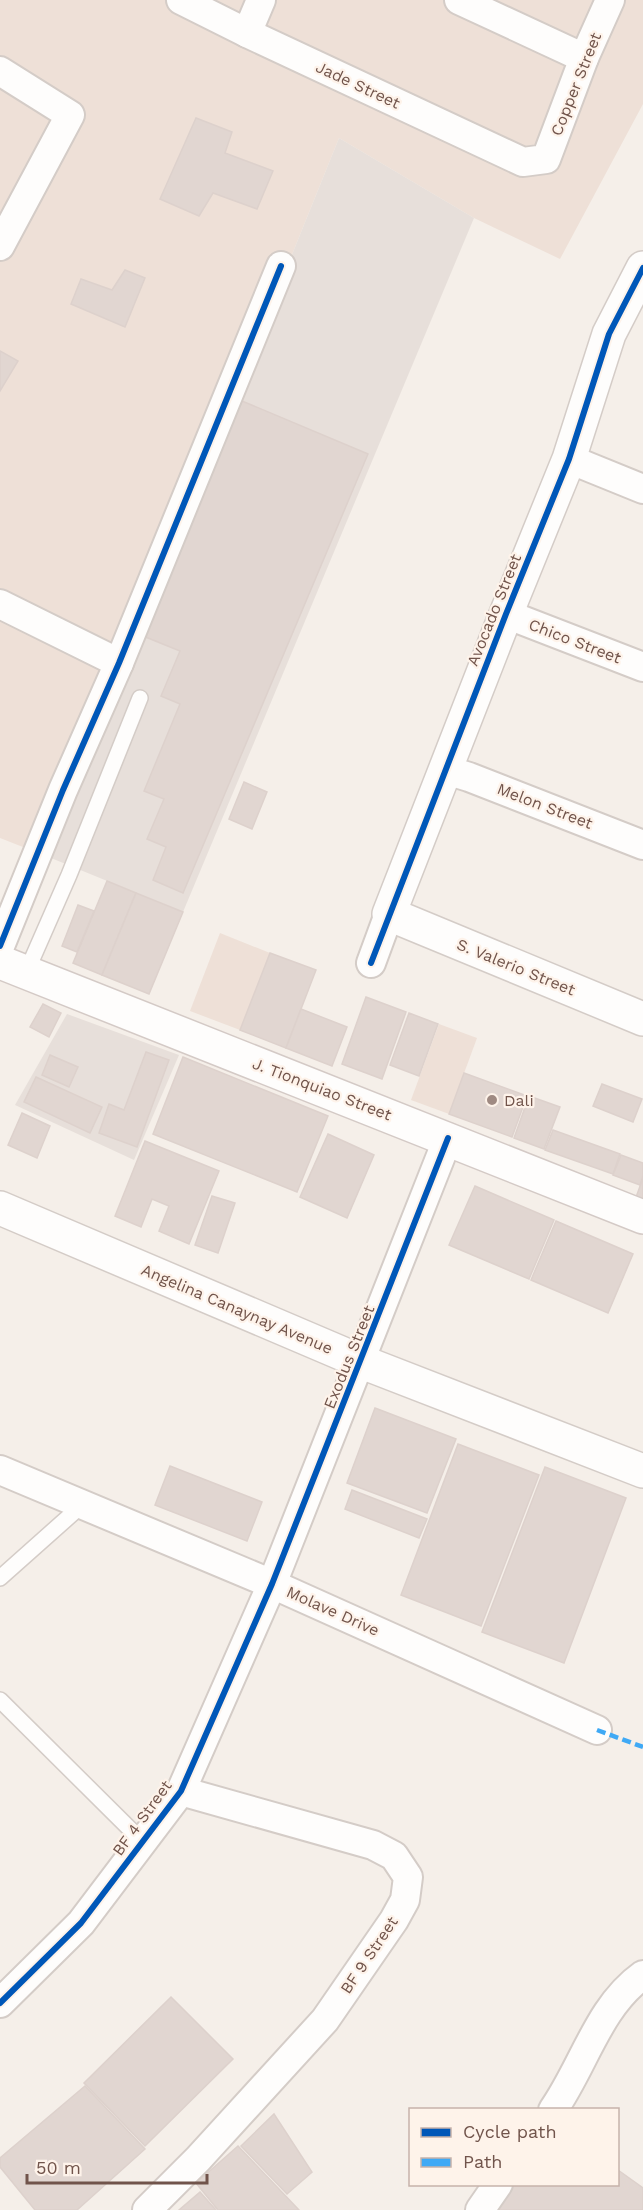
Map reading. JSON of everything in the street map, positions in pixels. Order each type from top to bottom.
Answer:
[{"type":"street","name":"Jade Street","points":[[181,0],[523,162],[537,162]]},
{"type":"street","points":[[248,33],[261,0]]},
{"type":"street","points":[[459,0],[584,58]]},
{"type":"street","name":"Copper Street","points":[[537,162],[546,159],[584,58],[610,0]]},
{"type":"street","points":[[0,71],[70,115],[0,246]]},
{"type":"street","points":[[0,946],[63,790],[119,663],[281,266]]},
{"type":"street","name":"Avocado Street","points":[[370,963],[569,459],[609,334],[643,268]]},
{"type":"street","points":[[569,459],[643,489]]},
{"type":"street","points":[[0,604],[119,663]]},
{"type":"street","name":"Chico Street","points":[[506,614],[643,667]]},
{"type":"street","name":"Melon Street","points":[[446,770],[643,845]]},
{"type":"street","name":"S. Valerio Street","points":[[389,914],[643,1019]]},
{"type":"street","name":"J. Tionquiao Street","points":[[13,968],[643,1217]]},
{"type":"street","name":"Exodus Street","points":[[272,1584],[362,1362],[448,1138]]},
{"type":"street","name":"Angelina Canaynay Avenue","points":[[0,1208],[362,1362],[643,1471]]},
{"type":"street","name":"Molave Drive","points":[[0,1470],[272,1584],[597,1730]]},
{"type":"street","name":"BF 4 Street","points":[[0,2003],[81,1923],[181,1791],[272,1584]]},
{"type":"street","name":"BF 9 Street","points":[[147,2210],[198,2159],[325,2020],[394,1920],[405,1900],[408,1877],[394,1856],[374,1845],[181,1791]]},
{"type":"street","points":[[554,2108],[567,2090],[598,2028],[622,1994],[643,1975]]},
{"type":"street","points":[[480,2210],[497,2186]]},
{"type":"lane","points":[[13,968],[69,875],[140,698]]},
{"type":"lane","points":[[0,1578],[82,1505]]},
{"type":"lane","points":[[0,1700],[143,1842]]},
{"type":"shaded area","points":[[0,0],[643,0],[643,104],[560,259],[474,218],[339,138],[51,858],[0,838]]},
{"type":"shaded area","points":[[339,138],[474,218],[183,912],[51,858]]},
{"type":"shaded area","points":[[220,933],[270,953],[240,1030],[190,1011]]},
{"type":"shaded area","points":[[67,1014],[179,1055],[134,1160],[15,1105]]},
{"type":"shaded area","points":[[439,1024],[477,1038],[449,1114],[411,1100]]},
{"type":"building","points":[[196,118],[232,132],[225,153],[273,171],[257,209],[213,193],[199,216],[160,199]]},
{"type":"building","points":[[125,270],[145,278],[125,327],[71,304],[81,279],[112,290]]},
{"type":"building","points":[[0,351],[18,361],[0,391]]},
{"type":"building","points":[[242,401],[368,454],[183,893],[153,880],[166,847],[147,839],[164,799],[144,791],[180,704],[161,696],[180,651],[143,636]]},
{"type":"building","points":[[244,782],[267,792],[252,829],[229,819]]},
{"type":"building","points":[[107,881],[136,893],[102,975],[73,963]]},
{"type":"building","points":[[136,893],[183,912],[149,994],[102,975]]},
{"type":"building","points":[[78,905],[94,911],[77,952],[62,946]]},
{"type":"building","points":[[270,953],[316,970],[286,1048],[240,1030]]},
{"type":"building","points":[[366,997],[406,1012],[382,1079],[342,1064]]},
{"type":"building","points":[[43,1004],[61,1013],[49,1037],[30,1027]]},
{"type":"building","points":[[301,1009],[347,1027],[332,1066],[286,1048]]},
{"type":"building","points":[[409,1013],[438,1024],[419,1076],[390,1065]]},
{"type":"building","points":[[146,1052],[169,1060],[137,1147],[99,1133],[109,1104],[124,1110]]},
{"type":"building","points":[[50,1055],[78,1067],[69,1087],[42,1075]]},
{"type":"building","points":[[183,1057],[328,1116],[297,1192],[153,1134]]},
{"type":"building","points":[[464,1073],[527,1096],[512,1137],[449,1114]]},
{"type":"building","points":[[36,1077],[102,1107],[90,1133],[24,1102]]},
{"type":"building","points":[[602,1084],[642,1099],[633,1122],[593,1106]]},
{"type":"building","points":[[529,1096],[560,1107],[544,1149],[514,1138]]},
{"type":"building","points":[[22,1113],[50,1126],[37,1158],[8,1145]]},
{"type":"building","points":[[553,1130],[620,1154],[613,1174],[545,1150]]},
{"type":"building","points":[[328,1134],[374,1155],[347,1218],[300,1197]]},
{"type":"building","points":[[145,1141],[219,1171],[189,1244],[159,1231],[169,1206],[152,1199],[141,1227],[115,1216]]},
{"type":"building","points":[[621,1155],[643,1163],[640,1185],[613,1175]]},
{"type":"building","points":[[643,1178],[643,1203],[635,1200]]},
{"type":"building","points":[[475,1186],[554,1220],[529,1279],[449,1245]]},
{"type":"building","points":[[212,1196],[235,1203],[218,1253],[195,1245]]},
{"type":"building","points":[[556,1221],[633,1254],[608,1313],[531,1280]]},
{"type":"building","points":[[375,1408],[456,1439],[427,1513],[347,1483]]},
{"type":"building","points":[[458,1444],[539,1475],[481,1626],[401,1595]]},
{"type":"building","points":[[170,1466],[262,1502],[247,1541],[155,1505]]},
{"type":"building","points":[[545,1467],[626,1498],[564,1663],[482,1632]]},
{"type":"building","points":[[352,1490],[427,1519],[419,1538],[345,1509]]},
{"type":"building","points":[[171,1997],[233,2059],[145,2146],[84,2083]]},
{"type":"building","points":[[85,2086],[145,2149],[77,2210],[35,2210],[0,2167],[0,2158]]},
{"type":"building","points":[[274,2114],[312,2172],[287,2194],[241,2146]]},
{"type":"building","points":[[238,2146],[299,2210],[218,2210],[196,2183]]},
{"type":"building","points":[[619,2171],[643,2188],[643,2210],[492,2210],[510,2186],[619,2186]]},
{"type":"building","points":[[200,2192],[216,2210],[179,2210]]},
{"type":"marked path","points":[[597,1730],[643,1747]]},
{"type":"cycle path","points":[[0,946],[63,790],[119,663],[281,266]]},
{"type":"cycle path","points":[[371,963],[506,614],[569,459],[609,334],[643,268]]},
{"type":"cycle path","points":[[0,2003],[81,1923],[181,1791],[272,1584],[448,1138]]},
{"type":"place","name":"Dali","points":[[492,1100]]}]
